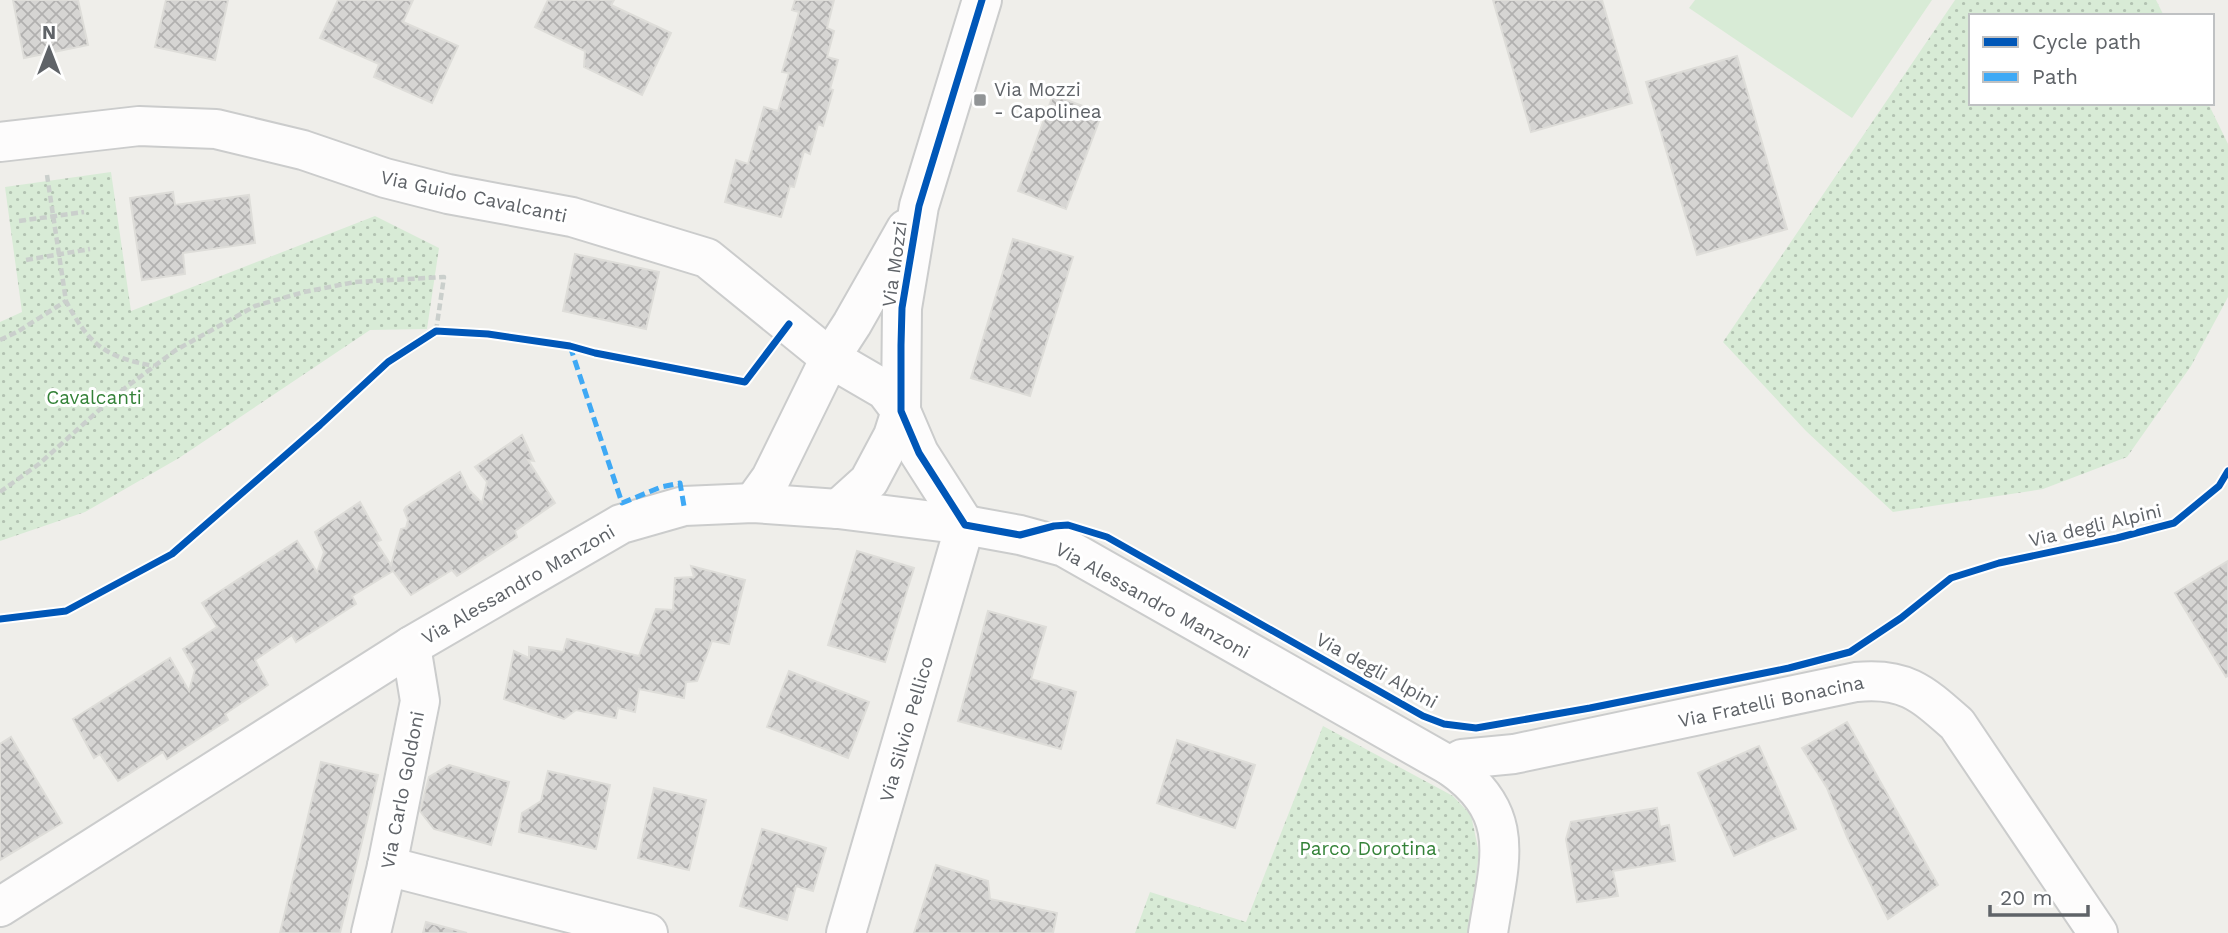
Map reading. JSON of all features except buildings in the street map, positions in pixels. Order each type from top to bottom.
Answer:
[{"type":"street","name":"Via Mozzi","points":[[838,509],[869,481],[893,436],[901,411],[902,308],[919,206],[982,0]]},
{"type":"street","name":"Via Guido Cavalcanti","points":[[0,142],[139,126],[216,129],[303,150],[384,178],[447,194],[572,217],[707,258],[830,358]]},
{"type":"street","name":"Via Mozzi","points":[[753,503],[771,478],[830,358],[919,206]]},
{"type":"street","name":"Via Mozzi","points":[[830,358],[885,390],[901,411],[919,453],[965,525]]},
{"type":"street","name":"Via Alessandro Manzoni","points":[[0,907],[411,646],[621,524],[684,506],[753,503],[838,509],[965,525],[1020,535],[1064,547],[1450,766],[1470,780],[1484,796],[1497,822],[1501,853],[1488,933]]},
{"type":"street","name":"Via Silvio Pellico","points":[[846,933],[965,525]]},
{"type":"street","name":"Via Carlo Goldoni","points":[[372,933],[420,701],[411,646]]},
{"type":"street","name":"Via Fratelli Bonacina","points":[[1450,766],[1462,759],[1514,754],[1856,682],[1878,680],[1904,685],[1929,699],[1957,724],[2098,933]]},
{"type":"street","points":[[387,866],[648,933]]},
{"type":"path","points":[[47,175],[65,301],[75,320],[93,343],[114,356],[154,366]]},
{"type":"path","points":[[19,221],[84,212]]},
{"type":"path","points":[[26,260],[90,249]]},
{"type":"path","points":[[0,492],[39,464],[117,394],[154,366],[176,350],[255,306],[304,292],[355,282],[444,277],[436,331]]},
{"type":"path","points":[[0,340],[65,301]]},
{"type":"path","points":[[426,337],[436,331],[446,332]]},
{"type":"green space","points":[[1695,0],[1932,0],[1852,118],[1689,8]]},
{"type":"green space","points":[[1955,0],[2156,0],[2163,14],[1969,14],[1969,105],[2209,105],[2228,144],[2228,297],[2191,366],[2127,457],[2043,489],[1893,512],[1806,431],[1723,342]]},
{"type":"green space","name":"Cavalcanti","points":[[111,172],[131,311],[375,216],[439,248],[427,329],[370,330],[179,458],[85,512],[0,541],[0,322],[22,312],[5,187]]},
{"type":"green space","name":"Parco Dorotina","points":[[1323,726],[1453,796],[1471,815],[1479,853],[1469,933],[1135,933],[1150,892],[1246,922]]},
{"type":"marked path","points":[[570,346],[622,503],[661,487],[680,483],[684,506]]},
{"type":"cycle path","name":"Via degli Alpini","points":[[982,0],[919,206],[902,308],[901,411],[919,453],[965,525],[1020,535],[1068,525],[1107,537],[1423,716],[1444,724],[1476,728],[1590,708],[1789,668],[1850,652],[1901,618],[1951,578],[1999,563],[2174,523],[2219,486],[2228,471]]},
{"type":"cycle path","points":[[0,619],[66,611],[172,554],[388,362],[436,331],[488,334],[570,346],[745,382],[789,324]]},
{"type":"place","name":"Via Mozzi - Capolinea","points":[[980,100]]}]
